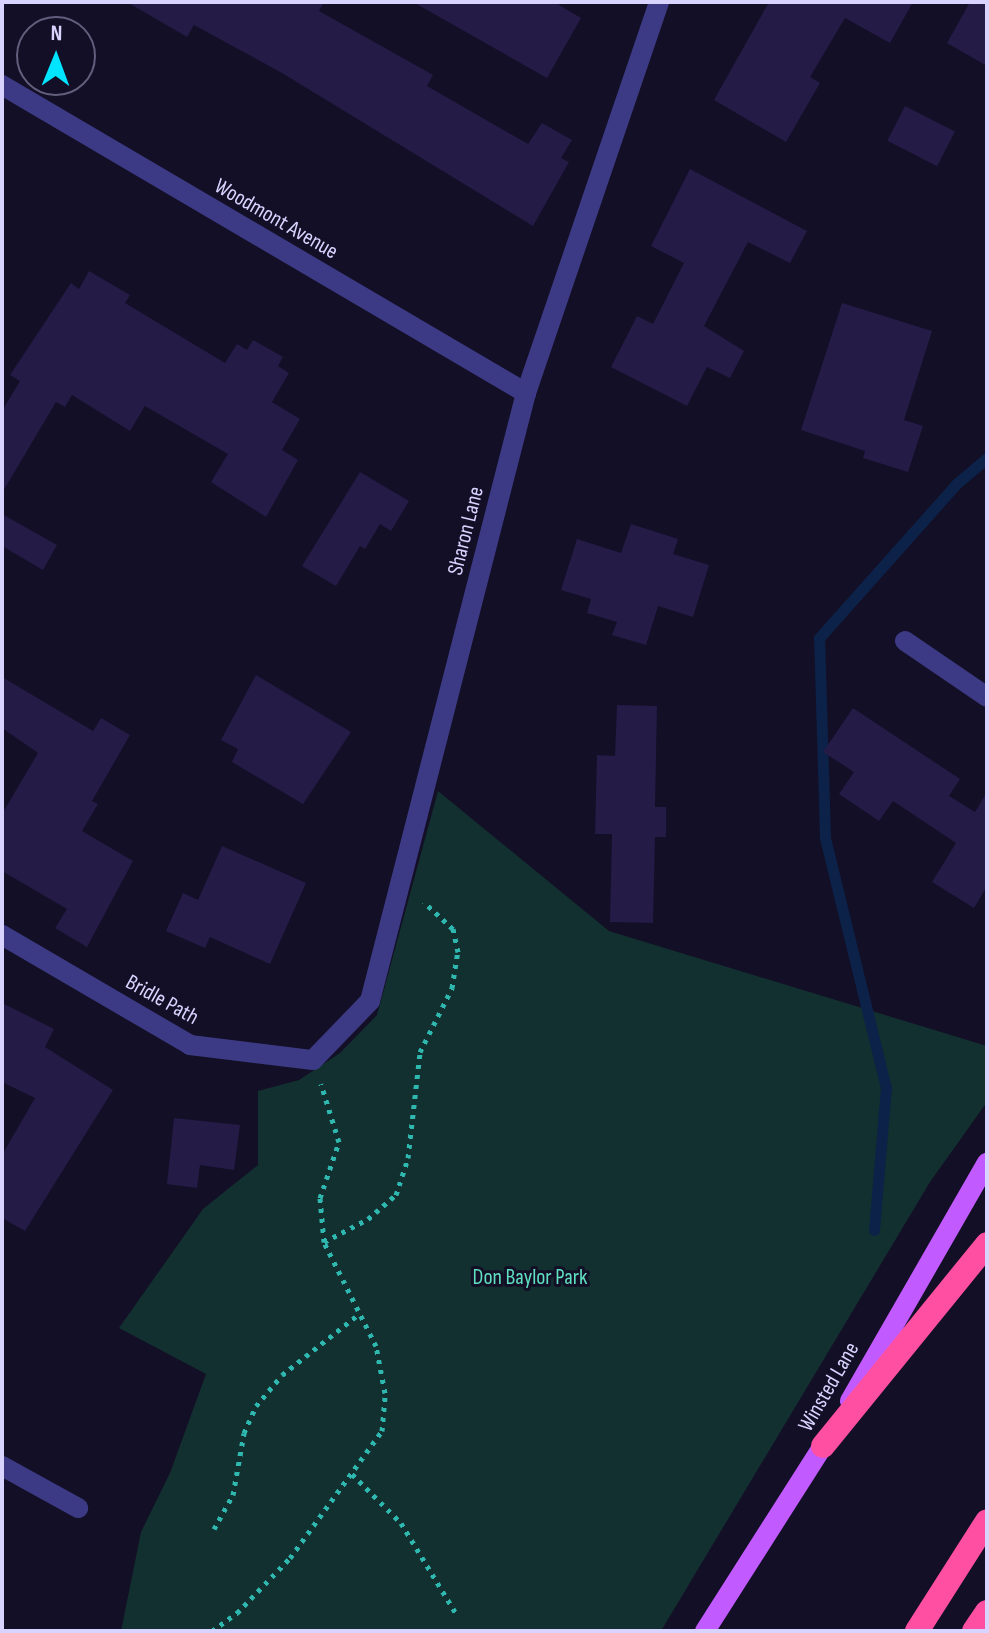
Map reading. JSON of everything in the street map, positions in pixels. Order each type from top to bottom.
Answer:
[{"type":"highway","points":[[823,1446],[987,1244]]},
{"type":"highway","points":[[917,1631],[987,1521]]},
{"type":"highway","points":[[974,1631],[987,1612]]},
{"type":"main road","name":"Winsted Lane","points":[[705,1631],[823,1446],[987,1163]]},
{"type":"street","name":"Sharon Lane","points":[[313,1060],[370,1001],[526,393],[659,2]]},
{"type":"street","name":"Woodmont Avenue","points":[[2,85],[526,393]]},
{"type":"street","points":[[905,641],[987,697]]},
{"type":"street","name":"Bridle Path","points":[[2,935],[190,1045],[313,1060]]},
{"type":"street","points":[[2,1466],[78,1508]]},
{"type":"path","points":[[324,1242],[368,1219],[396,1195],[408,1158],[420,1052],[452,988],[458,952],[453,929],[400,886]]},
{"type":"path","points":[[212,1631],[237,1613],[290,1558],[382,1431],[385,1393],[376,1346],[324,1242],[320,1198],[339,1142],[313,1060]]},
{"type":"path","points":[[214,1529],[233,1495],[244,1433],[256,1406],[282,1375],[359,1314]]},
{"type":"path","points":[[352,1474],[401,1523],[457,1615]]},
{"type":"green space","name":"Don Baylor Park","points":[[438,791],[609,931],[987,1046],[987,1102],[930,1182],[661,1631],[121,1631],[141,1532],[170,1473],[206,1374],[119,1328],[203,1209],[258,1165],[258,1091],[299,1080],[340,1053],[377,1015]]},
{"type":"building","points":[[127,2],[324,2],[319,11],[433,75],[427,86],[528,144],[542,123],[572,140],[561,158],[569,162],[533,226],[282,73],[194,25],[187,37]]},
{"type":"building","points":[[413,2],[554,2],[581,18],[547,78]]},
{"type":"building","points":[[769,2],[913,2],[890,43],[845,18],[810,77],[820,83],[786,142],[714,100]]},
{"type":"building","points":[[970,2],[987,2],[987,66],[947,43]]},
{"type":"building","points":[[905,106],[955,131],[937,166],[887,141]]},
{"type":"building","points":[[690,169],[807,231],[790,263],[748,242],[704,326],[744,351],[730,378],[707,367],[687,406],[611,367],[637,316],[653,324],[684,263],[651,246]]},
{"type":"building","points":[[89,271],[130,295],[125,303],[225,363],[237,344],[247,350],[253,340],[283,357],[278,366],[289,373],[272,402],[300,419],[282,450],[298,460],[266,517],[211,482],[228,454],[145,406],[130,431],[72,395],[65,407],[56,402],[2,493],[2,411],[20,381],[10,375],[71,283],[79,289]]},
{"type":"building","points":[[842,303],[932,331],[904,420],[923,426],[908,472],[863,458],[865,451],[801,430]]},
{"type":"building","points":[[360,472],[409,501],[391,531],[380,524],[365,549],[360,546],[336,586],[302,566]]},
{"type":"building","points":[[2,514],[57,545],[43,570],[2,546]]},
{"type":"building","points":[[631,524],[678,539],[673,554],[709,565],[693,617],[658,606],[646,645],[612,635],[617,622],[587,613],[591,599],[561,590],[577,539],[621,553]]},
{"type":"building","points":[[256,675],[351,732],[303,804],[232,762],[238,749],[221,740]]},
{"type":"building","points":[[2,677],[93,731],[101,718],[130,735],[92,801],[98,804],[82,831],[133,861],[87,947],[55,928],[67,909],[2,871],[2,814],[38,753],[2,728]]},
{"type":"building","points":[[617,705],[657,706],[655,807],[666,807],[666,837],[655,837],[653,923],[610,922],[612,834],[595,834],[597,755],[615,756]]},
{"type":"building","points":[[853,708],[960,779],[949,796],[975,812],[987,792],[987,886],[974,908],[932,882],[956,843],[893,801],[879,821],[839,794],[854,772],[823,752]]},
{"type":"building","points":[[222,846],[306,883],[270,964],[210,937],[205,948],[166,931],[183,893],[198,900]]},
{"type":"building","points":[[2,1003],[54,1029],[45,1047],[113,1090],[25,1231],[2,1218],[2,1155],[35,1098],[2,1082]]},
{"type":"building","points":[[174,1118],[240,1125],[234,1170],[200,1165],[197,1188],[167,1184]]},
{"type":"waterway","points":[[874,1230],[886,1088],[825,837],[819,638],[956,484],[987,458]]}]
